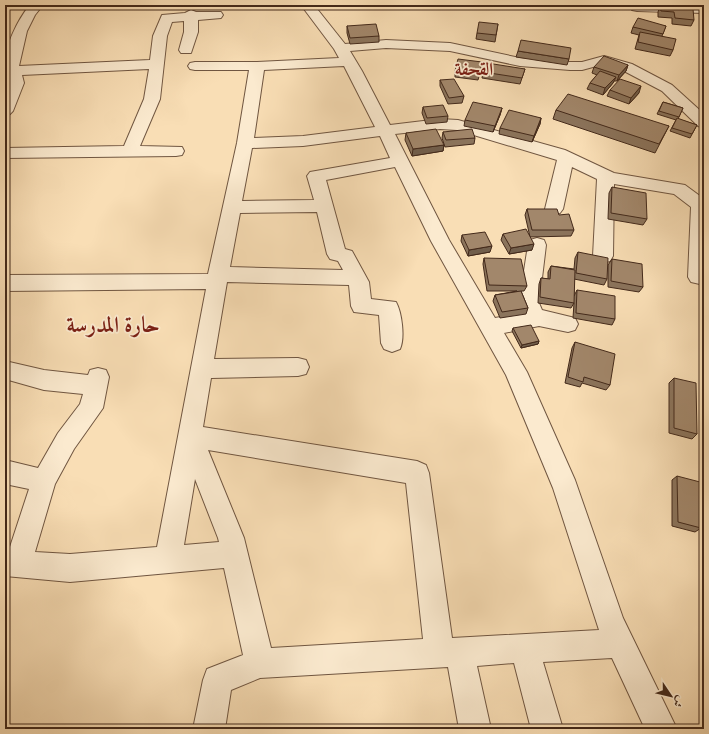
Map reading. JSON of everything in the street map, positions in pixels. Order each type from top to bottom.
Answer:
[{"type":"street","points":[[5,111],[17,83],[11,64],[20,31],[29,14],[37,5]]},
{"type":"street","points":[[307,5],[345,55],[355,71],[440,241],[516,372],[566,488],[610,623],[662,729]]},
{"type":"street","points":[[637,7],[704,9]]},
{"type":"street","points":[[130,151],[152,99],[161,33],[167,18],[191,15],[216,15]]},
{"type":"street","points":[[186,50],[191,32],[191,15]]},
{"type":"street","points":[[161,33],[191,32]]},
{"type":"street","points":[[195,66],[257,66],[345,55],[386,44],[450,47],[520,62],[570,66],[582,66],[604,60],[627,67],[667,88],[704,123]]},
{"type":"street","points":[[13,71],[156,64]]},
{"type":"street","points":[[168,560],[218,277],[245,143],[257,66]]},
{"type":"street","points":[[245,143],[303,141],[440,124],[458,125],[566,157],[606,176],[679,189],[702,203],[698,276],[704,278]]},
{"type":"street","points":[[5,153],[176,151]]},
{"type":"street","points":[[554,209],[566,157]]},
{"type":"street","points":[[392,343],[389,308],[361,306],[359,282],[345,256],[337,254],[316,176],[401,161]]},
{"type":"street","points":[[603,256],[606,176]]},
{"type":"street","points":[[232,206],[324,206]]},
{"type":"street","points":[[534,319],[529,303],[537,245]]},
{"type":"street","points":[[5,283],[218,277],[357,278]]},
{"type":"street","points":[[490,327],[539,318],[568,324]]},
{"type":"street","points":[[202,369],[298,367]]},
{"type":"street","points":[[6,375],[44,380],[97,381],[91,408],[66,441],[44,481],[12,564],[70,568],[235,554]]},
{"type":"street","points":[[190,436],[231,538],[260,663]]},
{"type":"street","points":[[190,436],[417,473],[449,652],[475,729]]},
{"type":"street","points":[[5,472],[44,481]]},
{"type":"street","points":[[209,729],[218,680],[260,663],[620,643]]},
{"type":"street","points":[[524,648],[547,729]]},
{"type":"building","points":[[660,6],[693,9],[694,20],[675,18],[674,12],[661,11]]},
{"type":"building","points":[[638,18],[666,26],[663,34],[633,27]]},
{"type":"building","points":[[479,22],[498,24],[496,35],[477,33]]},
{"type":"building","points":[[376,24],[379,36],[350,38],[347,26]]},
{"type":"building","points":[[640,32],[676,39],[673,50],[638,42]]},
{"type":"building","points":[[521,40],[571,48],[569,59],[518,51]]},
{"type":"building","points":[[604,56],[628,65],[619,75],[594,67]]},
{"type":"building","points":[[458,59],[482,62],[480,73],[455,71]]},
{"type":"building","points":[[487,63],[525,69],[522,78],[483,72]]},
{"type":"building","points":[[600,71],[616,77],[605,88],[590,83]]},
{"type":"building","points":[[454,79],[464,96],[449,98],[440,80]]},
{"type":"building","points":[[620,79],[641,86],[631,98],[610,90]]},
{"type":"building","points":[[568,94],[669,126],[659,144],[556,110]]},
{"type":"building","points":[[473,102],[502,108],[495,126],[465,120]]},
{"type":"building","points":[[663,102],[683,108],[679,117],[659,111]]},
{"type":"building","points":[[443,105],[448,116],[427,118],[423,107]]},
{"type":"building","points":[[509,110],[541,118],[534,136],[500,128]]},
{"type":"building","points":[[677,118],[697,125],[692,134],[672,128]]},
{"type":"building","points":[[436,129],[444,145],[413,149],[406,133]]},
{"type":"building","points":[[472,129],[475,138],[446,140],[443,132]]},
{"type":"building","points":[[612,187],[646,193],[647,219],[611,213]]},
{"type":"building","points":[[527,209],[557,209],[559,215],[569,214],[574,230],[532,230]]},
{"type":"building","points":[[526,229],[534,244],[511,248],[503,234]]},
{"type":"building","points":[[485,232],[492,246],[469,250],[462,235]]},
{"type":"building","points":[[578,252],[608,258],[607,279],[576,273]]},
{"type":"building","points":[[484,258],[521,259],[527,286],[489,285]]},
{"type":"building","points":[[612,259],[642,264],[643,287],[611,281]]},
{"type":"building","points":[[551,266],[575,270],[574,303],[540,297],[541,278],[550,279]]},
{"type":"building","points":[[577,290],[615,296],[615,319],[576,313]]},
{"type":"building","points":[[521,291],[528,308],[502,312],[495,295]]},
{"type":"building","points":[[531,325],[539,341],[522,345],[513,328]]},
{"type":"building","points":[[575,342],[615,354],[610,385],[584,377],[583,382],[568,377]]},
{"type":"building","points":[[674,378],[696,383],[697,434],[674,428]]},
{"type":"building","points":[[677,476],[700,482],[701,528],[678,522]]},
{"type":"district","name":"القحفة","points":[[474,69]]},
{"type":"district","name":"حارة المدرسة","points":[[113,324]]}]
